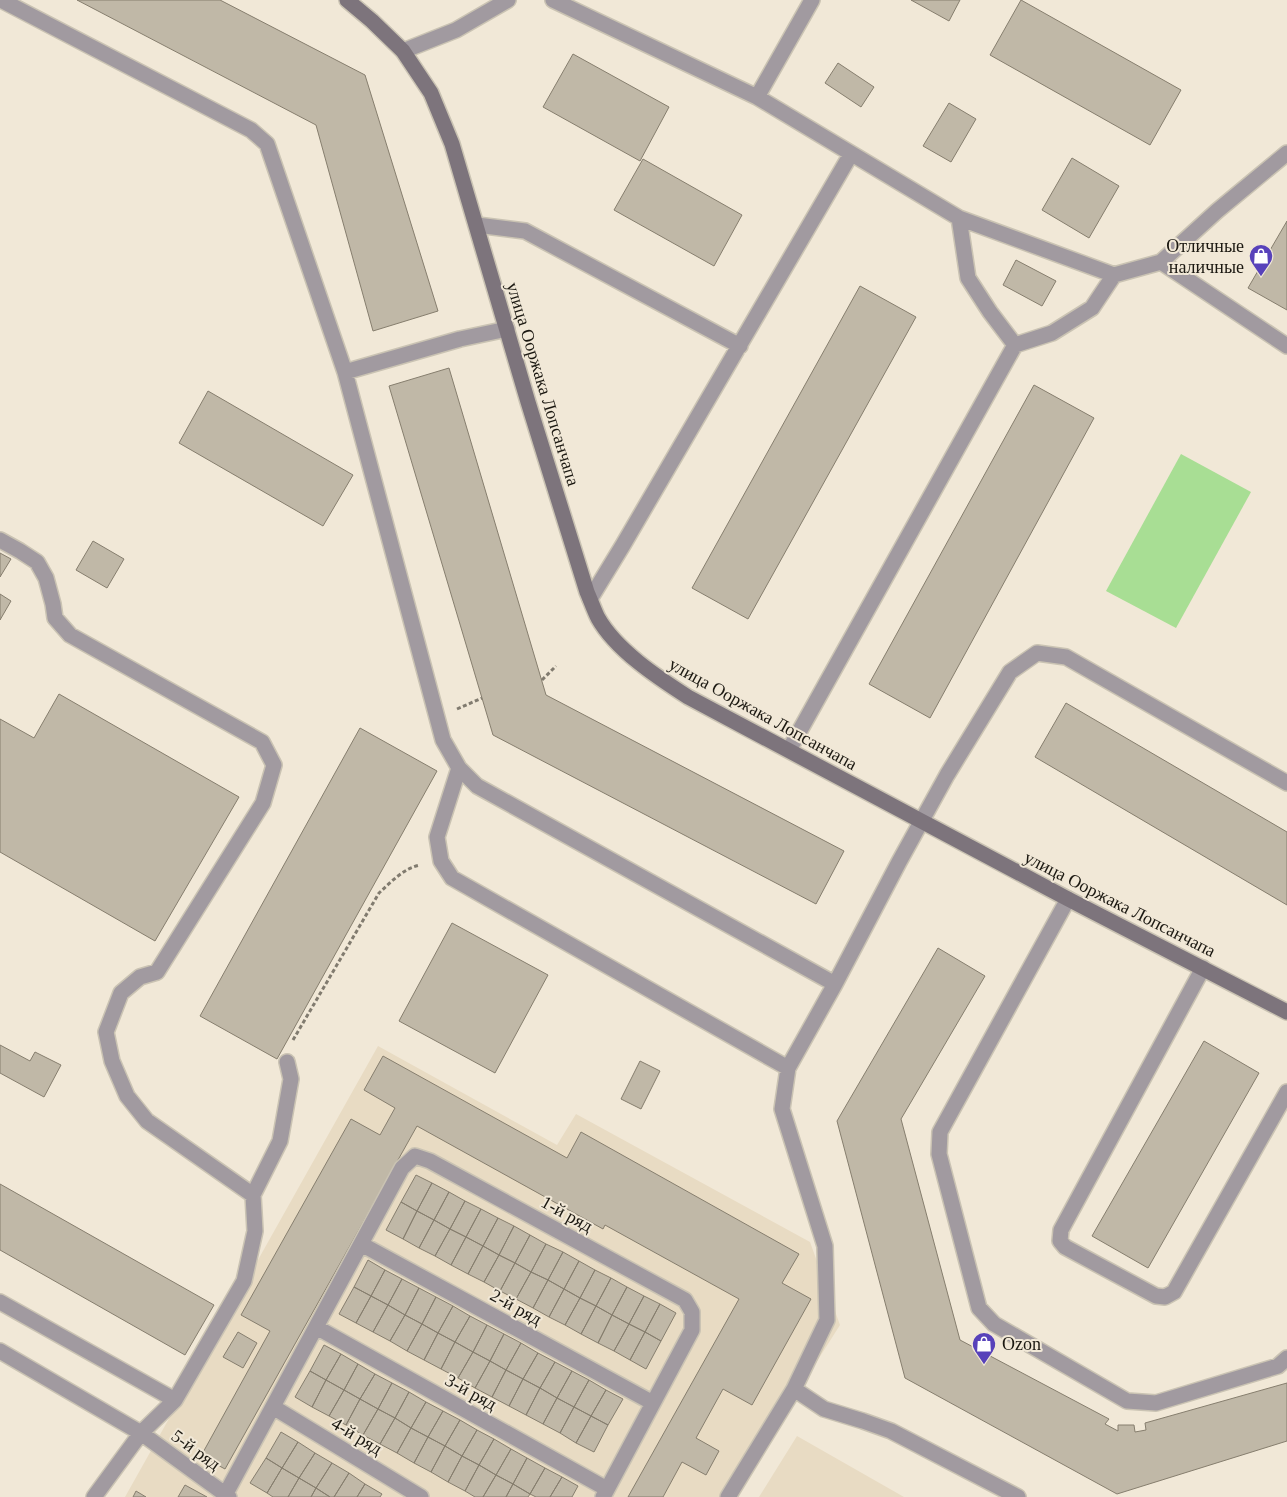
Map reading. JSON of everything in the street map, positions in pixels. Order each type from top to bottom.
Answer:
[{"type":"street","name":"улица Ооржака Лопсанчапа","points":[[347,0],[372,20],[403,52],[431,93],[452,144],[573,550],[598,618],[616,641],[653,675],[688,697],[1068,899],[1287,1012]]},
{"type":"lane","points":[[1,0],[250,130],[267,144],[345,372],[443,740],[459,768],[477,786],[835,984]]},
{"type":"lane","points":[[403,52],[456,30],[508,0]]},
{"type":"lane","points":[[553,0],[757,97],[959,218],[1114,275],[1161,262],[1217,211],[1287,153]]},
{"type":"lane","points":[[757,97],[812,0]]},
{"type":"lane","points":[[590,599],[740,346],[850,154]]},
{"type":"lane","points":[[959,218],[968,278],[1014,345]]},
{"type":"lane","points":[[477,225],[525,231],[740,346]]},
{"type":"lane","points":[[1161,262],[1287,346]]},
{"type":"lane","points":[[788,750],[1014,345],[1052,334],[1092,308],[1114,275]]},
{"type":"lane","points":[[345,372],[460,339],[507,329]]},
{"type":"lane","points":[[0,540],[20,550],[37,562],[46,578],[53,604],[54,618],[70,635],[262,742],[274,764],[263,803],[157,972],[140,977],[121,993],[106,1032],[112,1061],[127,1096],[147,1121],[253,1194]]},
{"type":"lane","points":[[728,1497],[794,1389],[827,1320],[825,1246],[782,1109],[788,1068],[835,984],[899,862],[948,775],[1010,672],[1037,653],[1066,658],[1287,783]]},
{"type":"lane","points":[[459,768],[437,837],[441,861],[452,878],[788,1068]]},
{"type":"lane","points":[[1068,899],[940,1132],[939,1154],[979,1308],[994,1324],[1127,1401],[1156,1403],[1278,1366],[1287,1358]]},
{"type":"lane","points":[[1203,968],[1061,1230],[1060,1241],[1064,1247],[1156,1296],[1165,1297],[1174,1292],[1287,1092]]},
{"type":"lane","points":[[94,1497],[141,1433],[175,1400],[244,1281],[255,1231],[253,1194],[280,1141],[291,1079],[287,1062]]},
{"type":"lane","name":"1-й ряд","points":[[361,1244],[402,1168],[415,1156],[430,1161],[685,1300],[692,1312],[692,1330],[653,1403]]},
{"type":"lane","points":[[226,1496],[361,1244]]},
{"type":"lane","name":"2-й ряд","points":[[361,1244],[653,1403]]},
{"type":"lane","points":[[0,1302],[175,1400]]},
{"type":"lane","name":"3-й ряд","points":[[316,1328],[605,1493]]},
{"type":"lane","name":"5-й ряд","points":[[0,1351],[141,1433],[226,1496]]},
{"type":"lane","points":[[794,1389],[824,1409],[871,1423],[890,1431],[1018,1497]]},
{"type":"lane","points":[[605,1493],[653,1403]]},
{"type":"lane","name":"4-й ряд","points":[[273,1407],[421,1497]]},
{"type":"path","points":[[542,680],[556,666]]},
{"type":"path","points":[[287,1062],[290,1045],[379,893],[394,878],[416,866],[441,861]]},
{"type":"shaded area","points":[[378,1046],[557,1145],[576,1114],[810,1242],[840,1325],[731,1497],[125,1497]]},
{"type":"shaded area","points":[[797,1436],[904,1497],[759,1497]]},
{"type":"green space","points":[[1181,454],[1251,492],[1176,628],[1106,591]]},
{"type":"building","points":[[77,0],[220,0],[365,75],[438,311],[373,331],[316,125]]},
{"type":"building","points":[[911,0],[960,0],[949,21]]},
{"type":"building","points":[[1021,0],[1181,90],[1150,145],[990,55]]},
{"type":"building","points":[[573,54],[669,107],[640,161],[543,107]]},
{"type":"building","points":[[838,63],[874,87],[861,107],[825,83]]},
{"type":"building","points":[[949,103],[976,119],[951,162],[923,146]]},
{"type":"building","points":[[1072,158],[1119,186],[1089,238],[1042,210]]},
{"type":"building","points":[[643,159],[742,215],[714,266],[614,210]]},
{"type":"building","points":[[1287,221],[1287,310],[1248,288]]},
{"type":"building","points":[[1016,260],[1056,281],[1042,306],[1003,285]]},
{"type":"building","points":[[860,286],[916,317],[748,619],[692,588]]},
{"type":"building","points":[[449,368],[546,695],[844,851],[816,904],[493,735],[389,386]]},
{"type":"building","points":[[1034,385],[1094,418],[930,718],[869,684]]},
{"type":"building","points":[[208,391],[353,475],[323,526],[179,443]]},
{"type":"building","points":[[93,541],[124,559],[107,588],[76,570]]},
{"type":"building","points":[[0,553],[11,559],[0,577]]},
{"type":"building","points":[[0,594],[11,601],[0,620]]},
{"type":"building","points":[[59,694],[239,797],[155,941],[0,852],[0,719],[34,738]]},
{"type":"building","points":[[1066,703],[1287,832],[1287,905],[1035,757]]},
{"type":"building","points":[[360,728],[437,771],[277,1059],[200,1016]]},
{"type":"building","points":[[452,923],[548,975],[495,1073],[399,1021]]},
{"type":"building","points":[[938,948],[985,976],[901,1119],[960,1340],[1109,1419],[1105,1424],[1118,1431],[1118,1425],[1134,1425],[1135,1432],[1146,1430],[1145,1423],[1287,1383],[1287,1441],[1117,1494],[905,1378],[837,1121]]},
{"type":"building","points":[[1204,1041],[1259,1073],[1148,1268],[1092,1236]]},
{"type":"building","points":[[0,1045],[30,1061],[35,1052],[61,1065],[44,1097],[0,1073]]},
{"type":"building","points":[[383,1056],[567,1158],[581,1132],[799,1254],[782,1283],[811,1299],[752,1405],[723,1389],[696,1438],[719,1451],[706,1475],[682,1462],[663,1497],[628,1497],[739,1299],[605,1225],[603,1229],[417,1126],[225,1469],[201,1456],[270,1331],[241,1315],[351,1119],[380,1135],[395,1108],[364,1090]]},
{"type":"building","points":[[640,1061],[660,1071],[641,1109],[621,1099]]},
{"type":"building","points":[[416,1175],[432,1183],[417,1211],[401,1202]]},
{"type":"building","points":[[432,1183],[449,1192],[434,1220],[417,1211]]},
{"type":"building","points":[[0,1184],[214,1305],[185,1355],[0,1250]]},
{"type":"building","points":[[449,1192],[465,1201],[450,1229],[434,1220]]},
{"type":"building","points":[[465,1201],[481,1209],[466,1237],[450,1229]]},
{"type":"building","points":[[401,1202],[417,1211],[403,1239],[386,1230]]},
{"type":"building","points":[[481,1209],[498,1218],[483,1246],[466,1237]]},
{"type":"building","points":[[417,1211],[434,1220],[419,1248],[403,1239]]},
{"type":"building","points":[[498,1218],[514,1226],[499,1255],[483,1246]]},
{"type":"building","points":[[434,1220],[450,1229],[435,1256],[419,1248]]},
{"type":"building","points":[[514,1226],[530,1235],[515,1263],[499,1255]]},
{"type":"building","points":[[450,1229],[466,1237],[451,1265],[435,1256]]},
{"type":"building","points":[[530,1235],[546,1244],[531,1272],[515,1263]]},
{"type":"building","points":[[466,1237],[483,1246],[468,1274],[451,1265]]},
{"type":"building","points":[[546,1244],[563,1252],[548,1280],[531,1272]]},
{"type":"building","points":[[483,1246],[499,1255],[484,1282],[468,1274]]},
{"type":"building","points":[[563,1252],[579,1261],[564,1289],[548,1280]]},
{"type":"building","points":[[499,1255],[515,1263],[500,1291],[484,1282]]},
{"type":"building","points":[[368,1260],[385,1270],[371,1296],[354,1287]]},
{"type":"building","points":[[579,1261],[595,1270],[580,1298],[564,1289]]},
{"type":"building","points":[[515,1263],[531,1272],[516,1299],[500,1291]]},
{"type":"building","points":[[385,1270],[402,1279],[388,1305],[371,1296]]},
{"type":"building","points":[[595,1270],[611,1278],[596,1306],[580,1298]]},
{"type":"building","points":[[531,1272],[548,1280],[533,1308],[516,1299]]},
{"type":"building","points":[[611,1278],[627,1287],[612,1315],[596,1306]]},
{"type":"building","points":[[402,1279],[419,1288],[405,1315],[388,1305]]},
{"type":"building","points":[[548,1280],[564,1289],[549,1317],[533,1308]]},
{"type":"building","points":[[354,1287],[371,1296],[356,1323],[339,1314]]},
{"type":"building","points":[[627,1287],[644,1296],[629,1324],[612,1315]]},
{"type":"building","points":[[419,1288],[436,1297],[422,1324],[405,1315]]},
{"type":"building","points":[[564,1289],[580,1298],[565,1325],[549,1317]]},
{"type":"building","points":[[371,1296],[388,1305],[373,1332],[356,1323]]},
{"type":"building","points":[[644,1296],[660,1304],[645,1332],[629,1324]]},
{"type":"building","points":[[436,1297],[453,1306],[438,1333],[422,1324]]},
{"type":"building","points":[[580,1298],[596,1306],[581,1334],[565,1325]]},
{"type":"building","points":[[660,1304],[676,1313],[661,1341],[645,1332]]},
{"type":"building","points":[[388,1305],[405,1315],[390,1341],[373,1332]]},
{"type":"building","points":[[453,1306],[470,1316],[455,1342],[438,1333]]},
{"type":"building","points":[[596,1306],[612,1315],[598,1343],[581,1334]]},
{"type":"building","points":[[405,1315],[422,1324],[407,1351],[390,1341]]},
{"type":"building","points":[[612,1315],[629,1324],[614,1351],[598,1343]]},
{"type":"building","points":[[470,1316],[487,1325],[473,1352],[455,1342]]},
{"type":"building","points":[[422,1324],[438,1333],[424,1360],[407,1351]]},
{"type":"building","points":[[629,1324],[645,1332],[630,1360],[614,1351]]},
{"type":"building","points":[[487,1325],[504,1334],[490,1361],[473,1352]]},
{"type":"building","points":[[238,1332],[257,1343],[243,1368],[223,1357]]},
{"type":"building","points":[[645,1332],[661,1341],[646,1369],[630,1360]]},
{"type":"building","points":[[438,1333],[455,1342],[441,1369],[424,1360]]},
{"type":"building","points":[[504,1334],[521,1343],[506,1370],[490,1361]]},
{"type":"building","points":[[455,1342],[473,1352],[458,1378],[441,1369]]},
{"type":"building","points":[[521,1343],[538,1353],[523,1379],[506,1370]]},
{"type":"building","points":[[324,1345],[341,1354],[326,1380],[310,1371]]},
{"type":"building","points":[[473,1352],[490,1361],[475,1388],[458,1378]]},
{"type":"building","points":[[538,1353],[555,1362],[540,1388],[523,1379]]},
{"type":"building","points":[[341,1354],[358,1364],[344,1390],[326,1380]]},
{"type":"building","points":[[490,1361],[506,1370],[492,1397],[475,1388]]},
{"type":"building","points":[[555,1362],[572,1371],[557,1398],[540,1388]]},
{"type":"building","points":[[358,1364],[375,1374],[360,1399],[344,1390]]},
{"type":"building","points":[[506,1370],[523,1379],[509,1406],[492,1397]]},
{"type":"building","points":[[310,1371],[326,1380],[312,1407],[295,1397]]},
{"type":"building","points":[[572,1371],[589,1380],[574,1407],[557,1398]]},
{"type":"building","points":[[375,1374],[392,1383],[378,1409],[360,1399]]},
{"type":"building","points":[[523,1379],[540,1388],[526,1415],[509,1406]]},
{"type":"building","points":[[326,1380],[344,1390],[329,1416],[312,1407]]},
{"type":"building","points":[[589,1380],[606,1390],[591,1416],[574,1407]]},
{"type":"building","points":[[392,1383],[409,1392],[395,1418],[378,1409]]},
{"type":"building","points":[[540,1388],[557,1398],[543,1424],[526,1415]]},
{"type":"building","points":[[344,1390],[360,1399],[346,1425],[329,1416]]},
{"type":"building","points":[[606,1390],[623,1399],[608,1425],[591,1416]]},
{"type":"building","points":[[409,1392],[426,1402],[411,1428],[395,1418]]},
{"type":"building","points":[[557,1398],[574,1407],[560,1433],[543,1424]]},
{"type":"building","points":[[360,1399],[378,1409],[363,1435],[346,1425]]},
{"type":"building","points":[[426,1402],[443,1411],[428,1437],[411,1428]]},
{"type":"building","points":[[574,1407],[591,1416],[576,1443],[560,1433]]},
{"type":"building","points":[[378,1409],[395,1418],[380,1444],[363,1435]]},
{"type":"building","points":[[443,1411],[460,1420],[445,1446],[428,1437]]},
{"type":"building","points":[[591,1416],[608,1425],[594,1452],[576,1443]]},
{"type":"building","points":[[395,1418],[411,1428],[397,1453],[380,1444]]},
{"type":"building","points":[[460,1420],[477,1430],[462,1456],[445,1446]]},
{"type":"building","points":[[411,1428],[428,1437],[414,1463],[397,1453]]},
{"type":"building","points":[[477,1430],[494,1439],[479,1465],[462,1456]]},
{"type":"building","points":[[281,1432],[298,1442],[282,1468],[266,1458]]},
{"type":"building","points":[[428,1437],[445,1446],[431,1472],[414,1463]]},
{"type":"building","points":[[494,1439],[511,1449],[496,1475],[479,1465]]},
{"type":"building","points":[[298,1442],[315,1453],[299,1478],[282,1468]]},
{"type":"building","points":[[445,1446],[462,1456],[448,1482],[431,1472]]},
{"type":"building","points":[[511,1449],[527,1458],[513,1484],[496,1475]]},
{"type":"building","points":[[315,1453],[332,1463],[316,1488],[299,1478]]},
{"type":"building","points":[[462,1456],[479,1465],[465,1491],[448,1482]]},
{"type":"building","points":[[266,1458],[282,1468],[267,1493],[250,1483]]},
{"type":"building","points":[[527,1458],[545,1468],[530,1494],[513,1484]]},
{"type":"building","points":[[332,1463],[349,1473],[334,1497],[330,1497],[316,1488]]},
{"type":"building","points":[[479,1465],[496,1475],[483,1497],[475,1497],[465,1491]]},
{"type":"building","points":[[282,1468],[299,1478],[288,1497],[273,1497],[267,1493]]},
{"type":"building","points":[[545,1468],[562,1477],[550,1497],[536,1497],[530,1494]]},
{"type":"building","points":[[349,1473],[365,1484],[357,1497],[334,1497]]},
{"type":"building","points":[[496,1475],[513,1484],[506,1497],[483,1497]]},
{"type":"building","points":[[562,1477],[578,1486],[572,1497],[550,1497]]},
{"type":"building","points":[[299,1478],[316,1488],[311,1497],[288,1497]]},
{"type":"building","points":[[365,1484],[382,1494],[380,1497],[357,1497]]},
{"type":"building","points":[[513,1484],[530,1494],[528,1497],[506,1497]]},
{"type":"building","points":[[185,1485],[207,1497],[178,1497]]},
{"type":"building","points":[[316,1488],[330,1497],[311,1497]]},
{"type":"building","points":[[136,1491],[146,1497],[133,1497]]},
{"type":"place","name":"Отличные наличные","points":[[1261,277]]},
{"type":"place","name":"Ozon","points":[[984,1365]]}]
